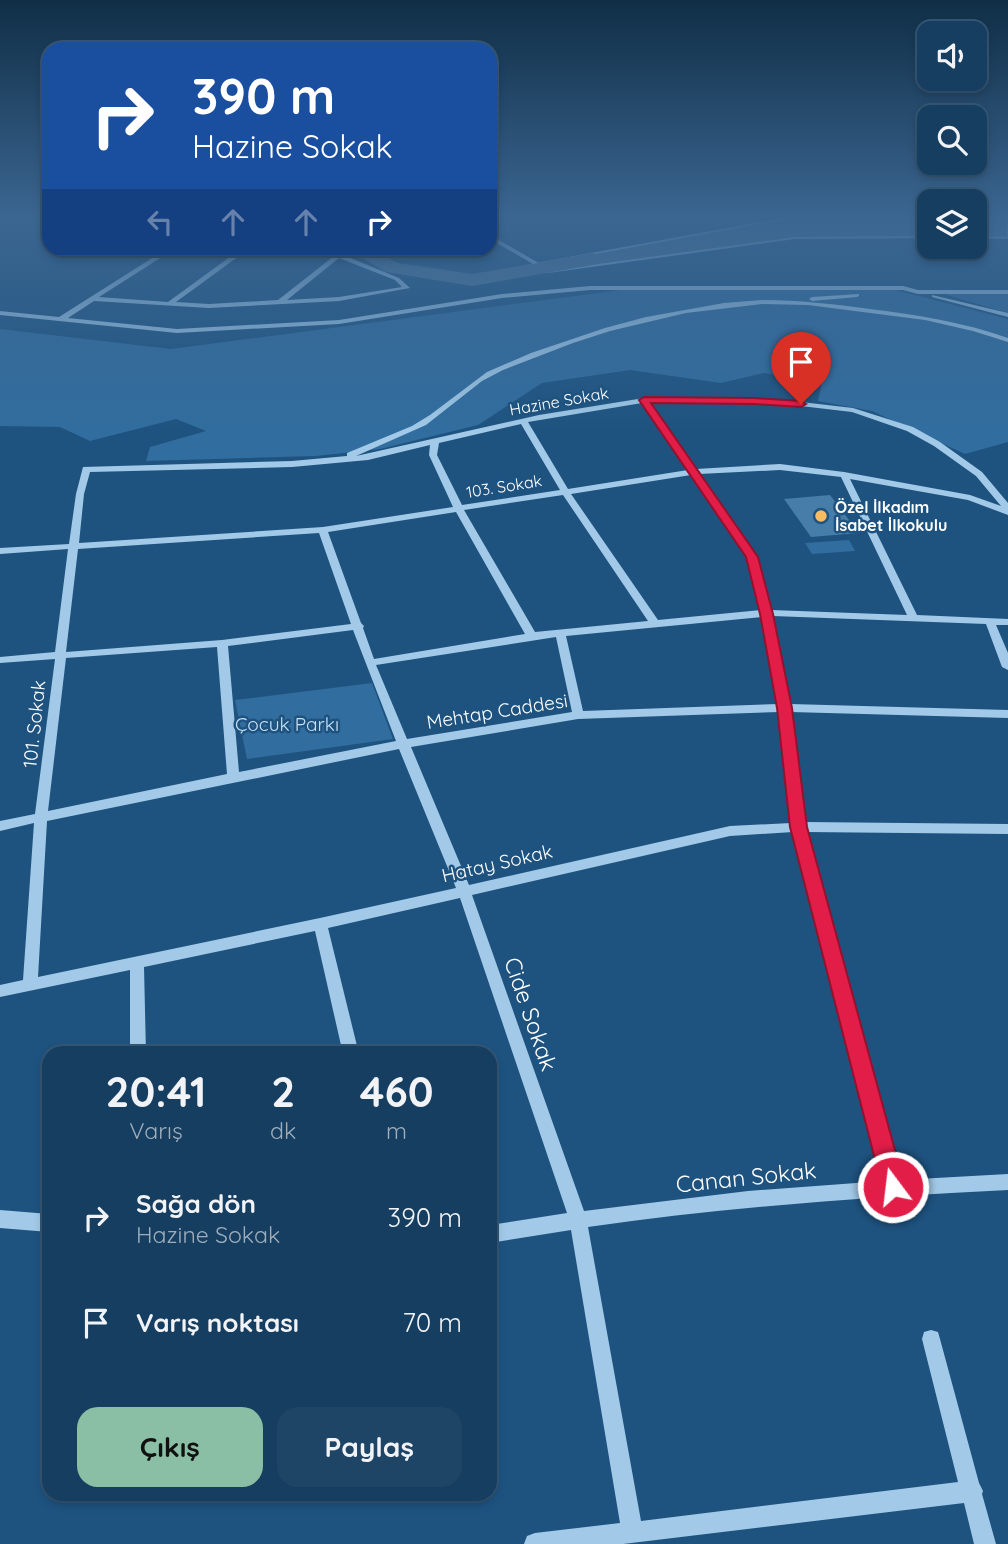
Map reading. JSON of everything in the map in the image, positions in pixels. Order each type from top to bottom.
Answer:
[{"type":"street","points":[[61,318],[109,288]]},
{"type":"street","points":[[168,305],[191,288]]},
{"type":"street","points":[[279,303],[298,288]]},
{"type":"street","points":[[91,299],[168,305],[279,303],[376,295],[408,288]]},
{"type":"street","points":[[0,313],[177,331],[339,323],[502,296],[589,288]]},
{"type":"street","points":[[890,288],[918,292],[1008,315]]},
{"type":"street","points":[[338,460],[421,424],[443,410],[474,381],[566,343],[624,325],[667,315],[726,307],[798,302],[819,297],[918,292],[1008,292]]},
{"type":"street","points":[[798,302],[921,317],[1008,340]]},
{"type":"street","points":[[644,400],[752,557],[785,708],[798,827],[893,1187]]},
{"type":"street","name":"Hazine Sokak","points":[[86,469],[292,464],[338,460],[381,455],[523,421],[644,400],[775,401],[853,410],[879,416],[937,444],[979,474],[1008,511]]},
{"type":"street","points":[[523,421],[565,491],[656,625]]},
{"type":"street","points":[[435,441],[433,455],[459,509],[532,636]]},
{"type":"street","name":"103. Sokak","points":[[0,551],[323,530],[691,472],[780,467],[844,475],[970,498],[1008,511]]},
{"type":"street","name":"101. Sokak","points":[[30,985],[41,817],[86,469]]},
{"type":"street","points":[[844,475],[913,617]]},
{"type":"street","name":"Cide Sokak","points":[[323,530],[370,663],[464,890],[578,1219],[632,1531]]},
{"type":"street","points":[[370,663],[532,636],[561,636],[766,614],[1008,622]]},
{"type":"street","points":[[990,622],[1008,667]]},
{"type":"street","points":[[0,660],[222,643],[359,626]]},
{"type":"street","points":[[561,636],[578,715]]},
{"type":"street","points":[[222,643],[233,777]]},
{"type":"street","name":"Mehtap Caddesi","points":[[0,826],[402,744],[578,715],[785,708],[1008,714]]},
{"type":"street","name":"Hatay Sokak","points":[[0,991],[320,924],[730,831],[798,827],[1008,830]]},
{"type":"street","points":[[320,924],[349,1046]]},
{"type":"street","points":[[136,963],[138,1046]]},
{"type":"street","name":"Canan Sokak","points":[[497,1233],[578,1219],[893,1187],[1008,1182]]},
{"type":"street","points":[[0,1219],[42,1222]]},
{"type":"street","points":[[931,1339],[985,1544]]},
{"type":"street","points":[[535,1544],[973,1491]]},
{"type":"green space","points":[[629,289],[895,290],[1008,319],[1008,442],[965,454],[872,411],[818,401],[822,383],[764,373],[721,383],[630,370],[542,383],[478,425],[380,449],[316,456],[146,461],[150,447],[206,431],[176,419],[90,441],[60,427],[0,426],[0,329],[171,349]]},
{"type":"green space","points":[[941,293],[1008,293],[1008,313]]},
{"type":"green space","points":[[849,540],[855,551],[812,554],[805,543]]},
{"type":"green space","name":"Çocuk Parkı","points":[[372,683],[393,739],[247,759],[235,700]]},
{"type":"building","name":"Özel İlkadım İsabet İlkokulu","points":[[830,495],[859,533],[811,537],[784,499]]},
{"type":"place","name":"Özel İlkadım İsabet İlkokulu","points":[[821,516]]},
{"type":"route","points":[[801,404],[775,401],[644,400],[752,557],[785,708],[798,827],[893,1187]]}]
